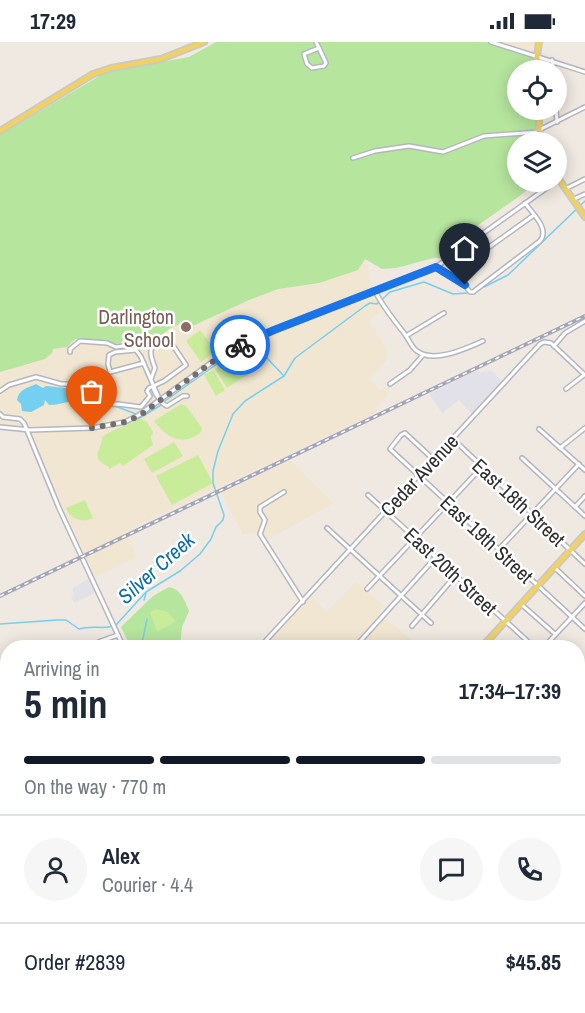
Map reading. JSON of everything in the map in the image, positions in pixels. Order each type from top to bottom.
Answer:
[{"type":"main road","points":[[0,131],[93,74],[111,68],[161,59],[204,42]]},
{"type":"main road","points":[[537,60],[539,42]]},
{"type":"main road","points":[[539,120],[539,131]]},
{"type":"main road","points":[[567,192],[585,217]]},
{"type":"main road","points":[[488,640],[585,534]]},
{"type":"street","points":[[316,42],[319,48],[326,63],[324,66],[312,68],[307,64],[304,54],[319,48]]},
{"type":"street","points":[[492,42],[552,60]]},
{"type":"street","points":[[567,65],[585,72]]},
{"type":"street","points":[[352,158],[375,151],[410,146],[443,152],[483,136],[539,131],[585,107]]},
{"type":"street","points":[[567,188],[585,179]]},
{"type":"street","points":[[0,427],[92,428],[113,426],[139,416],[215,360],[246,342],[436,267],[540,192]]},
{"type":"street","points":[[573,201],[585,194]]},
{"type":"street","points":[[436,267],[462,282],[470,292],[476,290],[542,239],[544,231],[525,204]]},
{"type":"street","points":[[450,275],[534,215]]},
{"type":"street","points":[[376,292],[383,307],[412,347],[423,355],[454,353],[483,341]]},
{"type":"street","points":[[406,336],[444,313]]},
{"type":"street","name":"Cedar Avenue","points":[[267,640],[540,344],[548,342],[554,346],[565,333],[585,321]]},
{"type":"street","points":[[70,352],[70,349],[80,341],[107,343],[116,347],[130,345],[144,363],[154,391],[160,400],[167,406],[187,396]]},
{"type":"street","points":[[0,391],[27,379],[42,377],[61,384],[76,384],[81,390],[82,402],[88,405],[141,407],[150,396],[147,391],[186,365],[172,344],[161,341],[152,347],[150,354],[155,368],[151,379]]},
{"type":"street","points":[[554,346],[585,374],[566,389]]},
{"type":"street","points":[[136,350],[111,353],[108,370],[113,372],[144,363]]},
{"type":"street","points":[[390,384],[410,370],[423,355]]},
{"type":"street","points":[[0,414],[3,417],[20,419],[27,429],[59,508],[121,640]]},
{"type":"street","points":[[560,448],[585,428]]},
{"type":"street","points":[[539,429],[585,470]]},
{"type":"street","name":"East 19th Street","points":[[434,459],[405,434],[390,449],[585,629]]},
{"type":"street","name":"East 18th Street","points":[[453,439],[585,564]]},
{"type":"street","points":[[522,458],[585,516]]},
{"type":"street","points":[[499,549],[579,464]]},
{"type":"street","points":[[367,589],[482,467]]},
{"type":"street","points":[[284,492],[260,507],[260,513],[265,520],[260,534],[303,602]]},
{"type":"street","name":"East 20th Street","points":[[368,495],[526,640]]},
{"type":"street","points":[[574,507],[585,496]]},
{"type":"street","points":[[327,528],[431,623]]},
{"type":"street","points":[[361,640],[435,557]]},
{"type":"street","points":[[554,567],[585,596]]},
{"type":"street","points":[[412,626],[456,575]]},
{"type":"street","points":[[551,640],[585,603]]},
{"type":"street","points":[[521,604],[556,635]]},
{"type":"street","points":[[101,640],[118,633]]},
{"type":"shaded area","points":[[497,42],[538,42],[535,54]]},
{"type":"shaded area","name":"Darlington School","points":[[0,230],[365,259],[374,292],[385,309],[369,320],[386,349],[387,360],[369,379],[380,390],[389,387],[388,395],[375,409],[378,412],[125,531],[137,557],[95,577],[30,430],[0,425]]},
{"type":"shaded area","points":[[492,371],[502,381],[472,414],[459,400],[442,413],[429,394],[473,372]]},
{"type":"shaded area","points":[[290,460],[334,503],[267,540],[260,534],[243,534],[221,493]]},
{"type":"shaded area","points":[[89,579],[95,593],[74,603],[71,596],[74,594],[72,588]]},
{"type":"shaded area","points":[[356,582],[382,605],[379,614],[412,640],[265,640],[309,594],[327,612]]},
{"type":"green space","points":[[216,42],[486,42],[537,58],[537,60],[507,60],[507,120],[539,120],[539,129],[526,132],[507,132],[507,192],[524,192],[467,233],[464,248],[445,258],[434,258],[396,268],[382,269],[365,259],[358,270],[319,283],[278,289],[186,329],[179,324],[147,347],[137,340],[114,344],[90,339],[75,339],[67,347],[53,349],[45,359],[0,372],[0,135],[106,72],[189,57]]},
{"type":"green space","points":[[200,330],[216,351],[201,362],[186,341]]},
{"type":"green space","points":[[247,349],[258,368],[227,388],[215,369]]},
{"type":"green space","points":[[213,370],[225,390],[216,396],[204,375]]},
{"type":"green space","points":[[181,404],[186,406],[202,428],[201,432],[194,437],[182,440],[164,432],[154,421]]},
{"type":"green space","points":[[141,419],[147,422],[153,432],[151,437],[153,445],[123,466],[120,463],[109,469],[98,457],[102,438],[114,430]]},
{"type":"green space","points":[[174,442],[183,456],[152,473],[144,459]]},
{"type":"green space","points":[[198,455],[213,483],[172,505],[156,476]]},
{"type":"green space","points":[[85,500],[93,518],[81,520],[74,518],[66,508]]},
{"type":"green space","points":[[169,587],[180,593],[189,611],[182,627],[181,640],[127,640],[121,627],[153,596]]},
{"type":"green space","points":[[156,609],[167,612],[176,621],[157,632],[150,612]]},
{"type":"water","points":[[36,384],[43,388],[46,386],[76,389],[80,396],[77,401],[53,405],[49,405],[45,400],[44,405],[31,412],[22,411],[21,404],[17,400],[18,396],[24,389]]},
{"type":"waterway","name":"Silver Creek","points":[[484,287],[508,275],[585,201]]},
{"type":"waterway","name":"Silver Creek","points":[[0,624],[66,620],[79,629],[116,625],[146,592],[180,571],[200,554],[211,539],[216,527],[223,520],[224,515],[213,483],[213,471],[218,451],[233,414],[245,401],[284,376],[295,358],[365,306],[370,303],[377,304],[390,292],[424,282],[453,294],[467,293]]},
{"type":"waterway","points":[[165,401],[250,344],[284,376]]},
{"type":"waterway","points":[[138,419],[161,405]]},
{"type":"waterway","points":[[115,406],[136,414]]},
{"type":"waterway","name":"Silver Creek","points":[[144,600],[146,593]]},
{"type":"waterway","points":[[143,640],[147,619]]},
{"type":"railway","points":[[0,596],[585,316]]},
{"type":"way so far","points":[[92,428],[102,428],[139,416],[215,360],[240,345]]},
{"type":"place","name":"Darlington School","points":[[186,327]]},
{"type":"route","points":[[240,345],[436,267],[465,285]]}]
